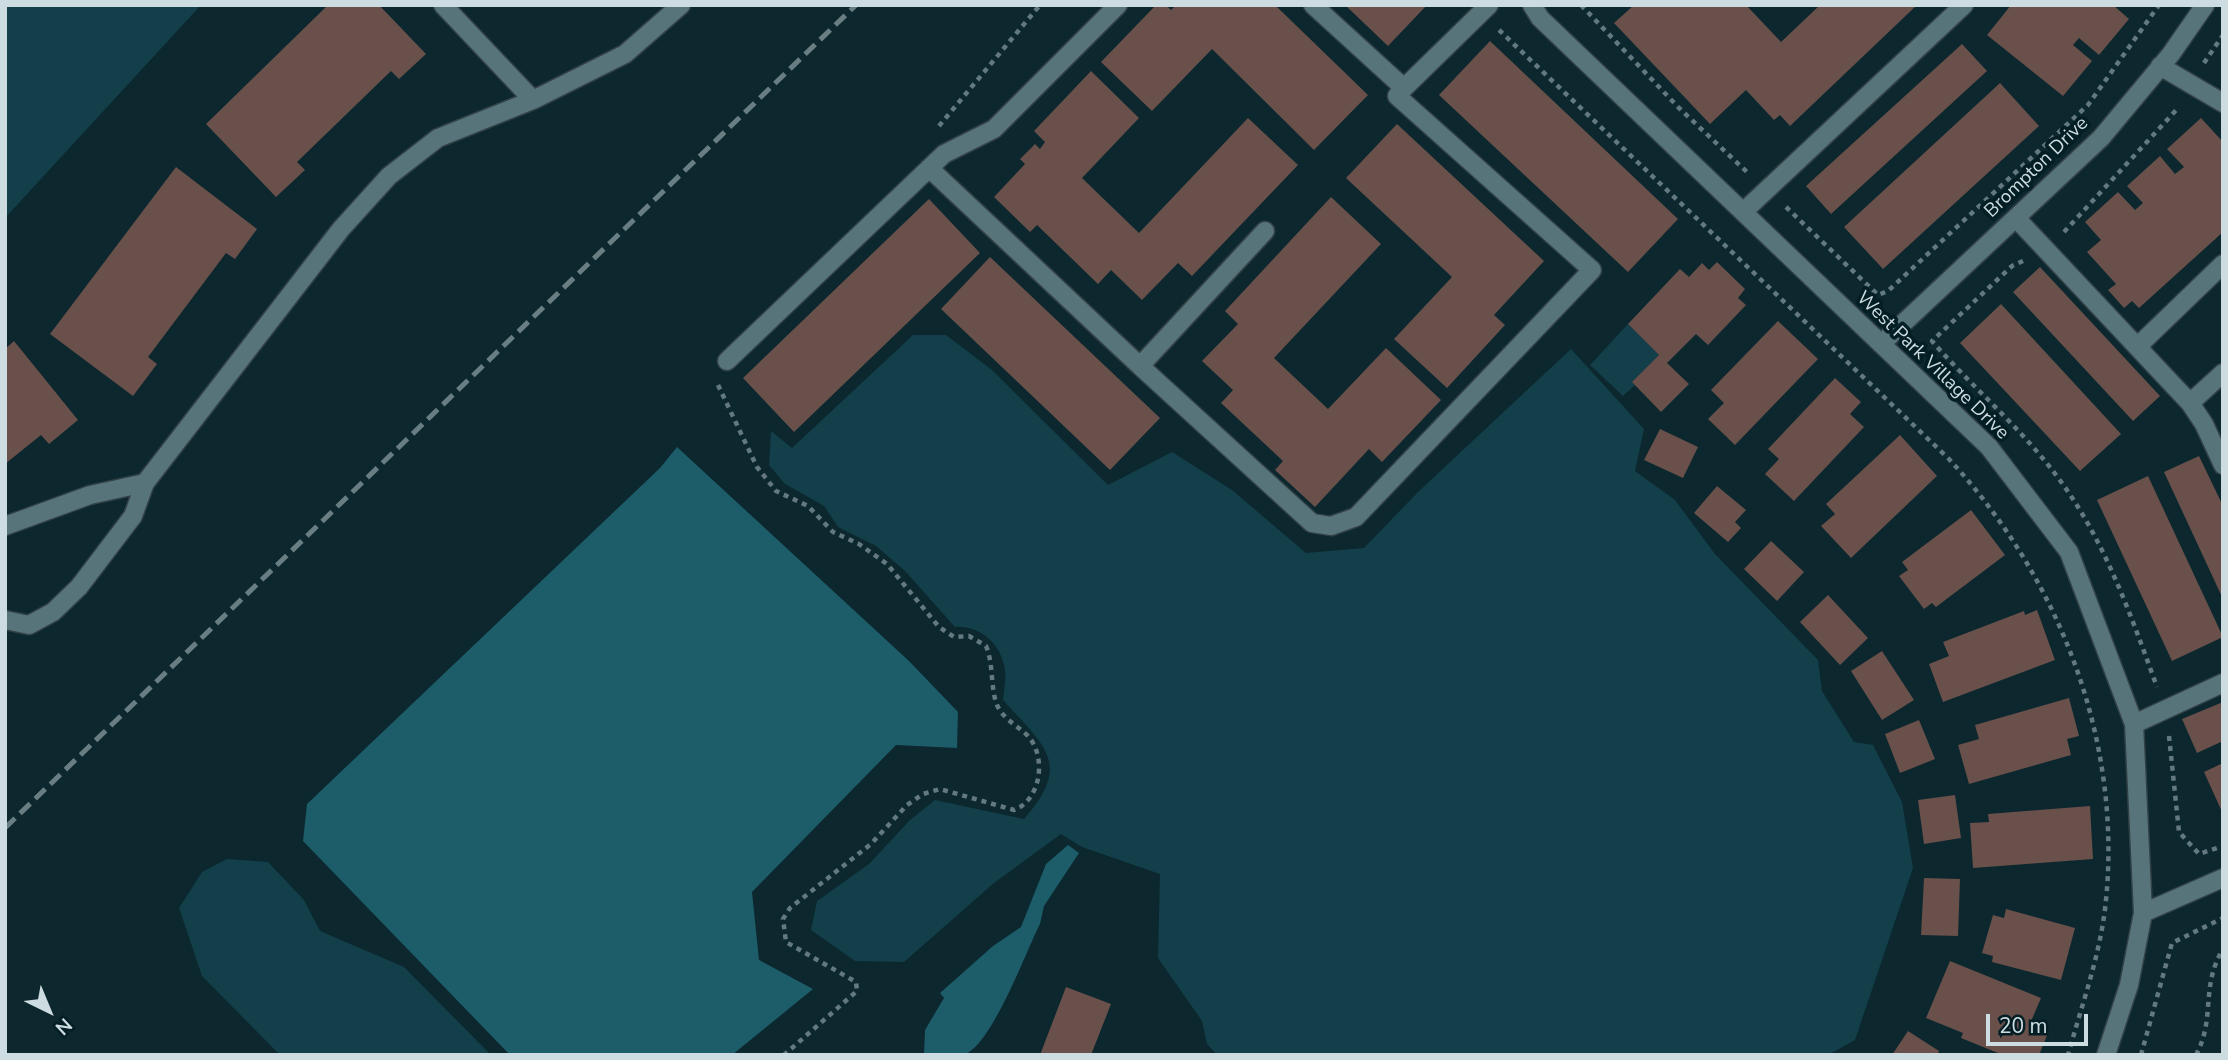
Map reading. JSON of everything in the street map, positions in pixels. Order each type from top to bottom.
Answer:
[{"type":"street","points":[[443,5],[533,100]]},
{"type":"street","points":[[5,620],[29,625],[53,612],[79,587],[133,516],[145,483],[341,229],[389,176],[438,138],[533,100],[625,54],[681,5]]},
{"type":"street","points":[[727,360],[944,154],[994,129],[1118,5]]},
{"type":"street","points":[[1313,5],[1404,88]]},
{"type":"street","name":"West Park Village Drive","points":[[1532,5],[1540,18],[1989,447],[2068,552],[2134,724],[2143,913],[2129,985],[2106,1055]]},
{"type":"street","points":[[1743,212],[1964,5]]},
{"type":"street","name":"Brompton Drive","points":[[1881,344],[2101,138],[2160,66],[2205,5]]},
{"type":"street","points":[[929,168],[1312,523],[1331,526],[1356,517],[1592,270],[1397,96],[1485,9]]},
{"type":"street","points":[[2160,66],[2223,103]]},
{"type":"street","points":[[2016,218],[2190,403],[2204,424],[2223,465]]},
{"type":"street","points":[[1140,366],[1265,231]]},
{"type":"street","points":[[2137,347],[2223,264]]},
{"type":"street","points":[[2190,403],[2223,373]]},
{"type":"street","points":[[5,526],[90,495],[145,483]]},
{"type":"street","points":[[2134,724],[2223,683]]},
{"type":"street","points":[[2143,913],[2223,878]]},
{"type":"path","points":[[932,134],[1040,5]]},
{"type":"path","points":[[1581,5],[1689,117],[1878,295],[1888,291],[2088,105],[2159,5]]},
{"type":"path","points":[[1485,9],[1948,458],[1987,501],[2030,565],[2057,617],[2085,695],[2105,790],[2109,838],[2106,901],[2097,955],[2068,1055]]},
{"type":"path","points":[[2223,35],[2175,113],[2059,237],[2012,266],[1931,341],[2046,464],[2075,502],[2121,588],[2157,688],[2175,776],[2179,832],[2199,854],[2223,846]]},
{"type":"path","points":[[715,381],[757,467],[776,491],[808,506],[833,533],[859,544],[887,564],[939,627],[954,637],[969,636],[986,646],[996,704],[1005,718],[1028,736],[1037,754],[1037,789],[1030,801],[1022,807],[1014,810],[940,789],[923,794],[907,805],[872,844],[790,908],[783,919],[786,942],[856,982],[857,991],[784,1055]]},
{"type":"path","points":[[2141,1055],[2172,943],[2223,918]]},
{"type":"path","points":[[2196,1055],[2208,1020],[2211,971],[2223,949]]},
{"type":"shaded area","points":[[5,5],[201,5],[5,218]]},
{"type":"shaded area","points":[[1628,324],[1659,355],[1632,382],[1635,385],[1623,396],[1590,365]]},
{"type":"shaded area","points":[[913,335],[946,335],[992,370],[1108,485],[1172,452],[1232,490],[1306,553],[1364,548],[1418,492],[1571,349],[1644,429],[1635,471],[1675,500],[1715,554],[1818,660],[1822,691],[1854,742],[1873,745],[1902,802],[1913,868],[1855,1040],[1828,1055],[1217,1055],[1207,1044],[1202,1021],[1158,958],[1160,874],[1082,847],[1061,834],[994,883],[904,962],[855,961],[811,930],[817,901],[869,864],[910,820],[935,800],[1024,819],[1039,800],[1050,769],[1047,755],[1040,743],[1003,700],[1005,669],[992,642],[972,629],[955,627],[905,571],[876,546],[838,527],[824,506],[785,484],[769,465],[771,431],[792,448]]},
{"type":"shaded area","points":[[677,447],[909,661],[958,712],[957,748],[896,745],[752,892],[759,960],[813,989],[732,1055],[510,1055],[303,841],[307,804],[660,468]]},
{"type":"shaded area","points":[[1068,845],[1079,853],[1044,906],[1040,924],[1017,975],[985,1035],[974,1048],[963,1055],[924,1055],[925,1030],[944,998],[940,993],[993,946],[1021,927],[1046,864]]},
{"type":"shaded area","points":[[227,859],[268,862],[304,900],[320,931],[404,967],[491,1055],[280,1055],[202,976],[179,908],[202,872]]},
{"type":"building","points":[[328,5],[379,5],[426,54],[399,79],[391,71],[297,162],[305,170],[276,197],[206,124]]},
{"type":"building","points":[[1156,5],[1166,5],[1171,10],[1176,5],[1275,5],[1368,95],[1314,150],[1212,49],[1152,111],[1101,62]]},
{"type":"building","points":[[1345,5],[1427,5],[1388,46]]},
{"type":"building","points":[[1634,5],[1746,5],[1781,42],[1820,5],[1917,5],[1790,126],[1780,115],[1774,120],[1746,90],[1710,124],[1614,23]]},
{"type":"building","points":[[2011,5],[2113,5],[2129,19],[2099,55],[2079,38],[2073,45],[2092,61],[2063,96],[1987,35]]},
{"type":"building","points":[[1490,41],[1678,219],[1628,272],[1439,95]]},
{"type":"building","points":[[1962,44],[1987,71],[1831,214],[1806,186]]},
{"type":"building","points":[[1091,71],[1139,118],[1082,178],[1139,233],[1248,118],[1298,165],[1192,276],[1178,263],[1142,300],[1111,270],[1098,284],[1037,225],[1030,232],[994,197],[1025,164],[1020,159],[1035,144],[1040,149],[1045,142],[1034,131]]},
{"type":"building","points":[[2000,83],[2039,126],[1883,269],[1844,227]]},
{"type":"building","points":[[2201,118],[2223,142],[2223,232],[2139,308],[2132,301],[2124,308],[2108,290],[2116,284],[2087,252],[2101,240],[2085,222],[2118,192],[2135,210],[2143,203],[2127,186],[2160,156],[2175,174],[2184,167],[2167,149]]},
{"type":"building","points":[[1397,124],[1544,261],[1494,315],[1505,325],[1447,388],[1394,339],[1452,277],[1346,178]]},
{"type":"building","points":[[176,167],[257,229],[235,259],[226,253],[148,357],[157,364],[133,396],[50,334]]},
{"type":"building","points":[[1331,197],[1381,244],[1274,358],[1328,409],[1386,348],[1441,400],[1382,462],[1369,449],[1315,507],[1275,470],[1283,461],[1221,403],[1233,390],[1202,361],[1238,324],[1225,311]]},
{"type":"building","points":[[929,199],[980,253],[794,432],[743,378]]},
{"type":"building","points":[[990,257],[1160,418],[1110,470],[941,309]]},
{"type":"building","points":[[1717,262],[1745,289],[1738,298],[1746,305],[1708,345],[1696,334],[1667,363],[1689,384],[1661,412],[1632,382],[1659,355],[1628,324],[1680,269],[1689,277],[1702,263],[1709,270]]},
{"type":"building","points":[[2040,267],[2160,396],[2133,421],[2013,292]]},
{"type":"building","points":[[2001,304],[2121,434],[2080,471],[1960,343]]},
{"type":"building","points":[[1778,321],[1818,359],[1735,445],[1708,419],[1724,403],[1711,390]]},
{"type":"building","points":[[14,341],[78,420],[49,444],[41,435],[5,464],[5,349]]},
{"type":"building","points":[[1835,378],[1861,402],[1850,414],[1864,427],[1794,501],[1765,474],[1779,459],[1768,449]]},
{"type":"building","points":[[1660,429],[1698,447],[1683,478],[1644,460]]},
{"type":"building","points":[[1900,435],[1937,476],[1851,558],[1821,526],[1835,514],[1826,504]]},
{"type":"building","points":[[2199,456],[2223,506],[2223,599],[2164,472]]},
{"type":"building","points":[[2148,476],[2223,637],[2172,661],[2097,500]]},
{"type":"building","points":[[1717,486],[1746,510],[1735,522],[1741,528],[1728,542],[1694,513]]},
{"type":"building","points":[[1971,510],[2005,555],[1936,607],[1932,603],[1924,609],[1899,576],[1908,570],[1902,562]]},
{"type":"building","points":[[1771,541],[1804,572],[1777,601],[1744,569]]},
{"type":"building","points":[[1828,595],[1868,638],[1840,665],[1800,622]]},
{"type":"building","points":[[2037,610],[2055,660],[1943,702],[1929,664],[1949,656],[1943,642],[2024,611],[2025,615]]},
{"type":"building","points":[[1882,651],[1914,700],[1882,720],[1851,671]]},
{"type":"building","points":[[2069,698],[2079,736],[2067,739],[2071,755],[1969,784],[1958,745],[1979,739],[1975,725]]},
{"type":"building","points":[[2223,702],[2223,741],[2197,753],[2182,719]]},
{"type":"building","points":[[1919,720],[1935,759],[1900,773],[1885,734]]},
{"type":"building","points":[[2223,763],[2223,814],[2204,772]]},
{"type":"building","points":[[1955,795],[1961,838],[1924,844],[1918,800]]},
{"type":"building","points":[[2090,806],[2093,859],[1973,868],[1970,823],[1989,822],[1988,814]]},
{"type":"building","points":[[1924,878],[1960,879],[1958,936],[1921,935]]},
{"type":"building","points":[[2006,909],[2075,928],[2061,980],[1992,962],[1993,956],[1982,953],[1993,915],[2004,918]]},
{"type":"building","points":[[1950,961],[2041,998],[2029,1026],[2048,1033],[2039,1055],[2003,1055],[1961,1038],[1963,1033],[1926,1018]]},
{"type":"building","points":[[1066,987],[1111,1004],[1091,1055],[1040,1055]]},
{"type":"building","points":[[1908,1031],[1939,1051],[1937,1055],[1892,1055]]},
{"type":"railway","points":[[5,828],[856,5]]}]
